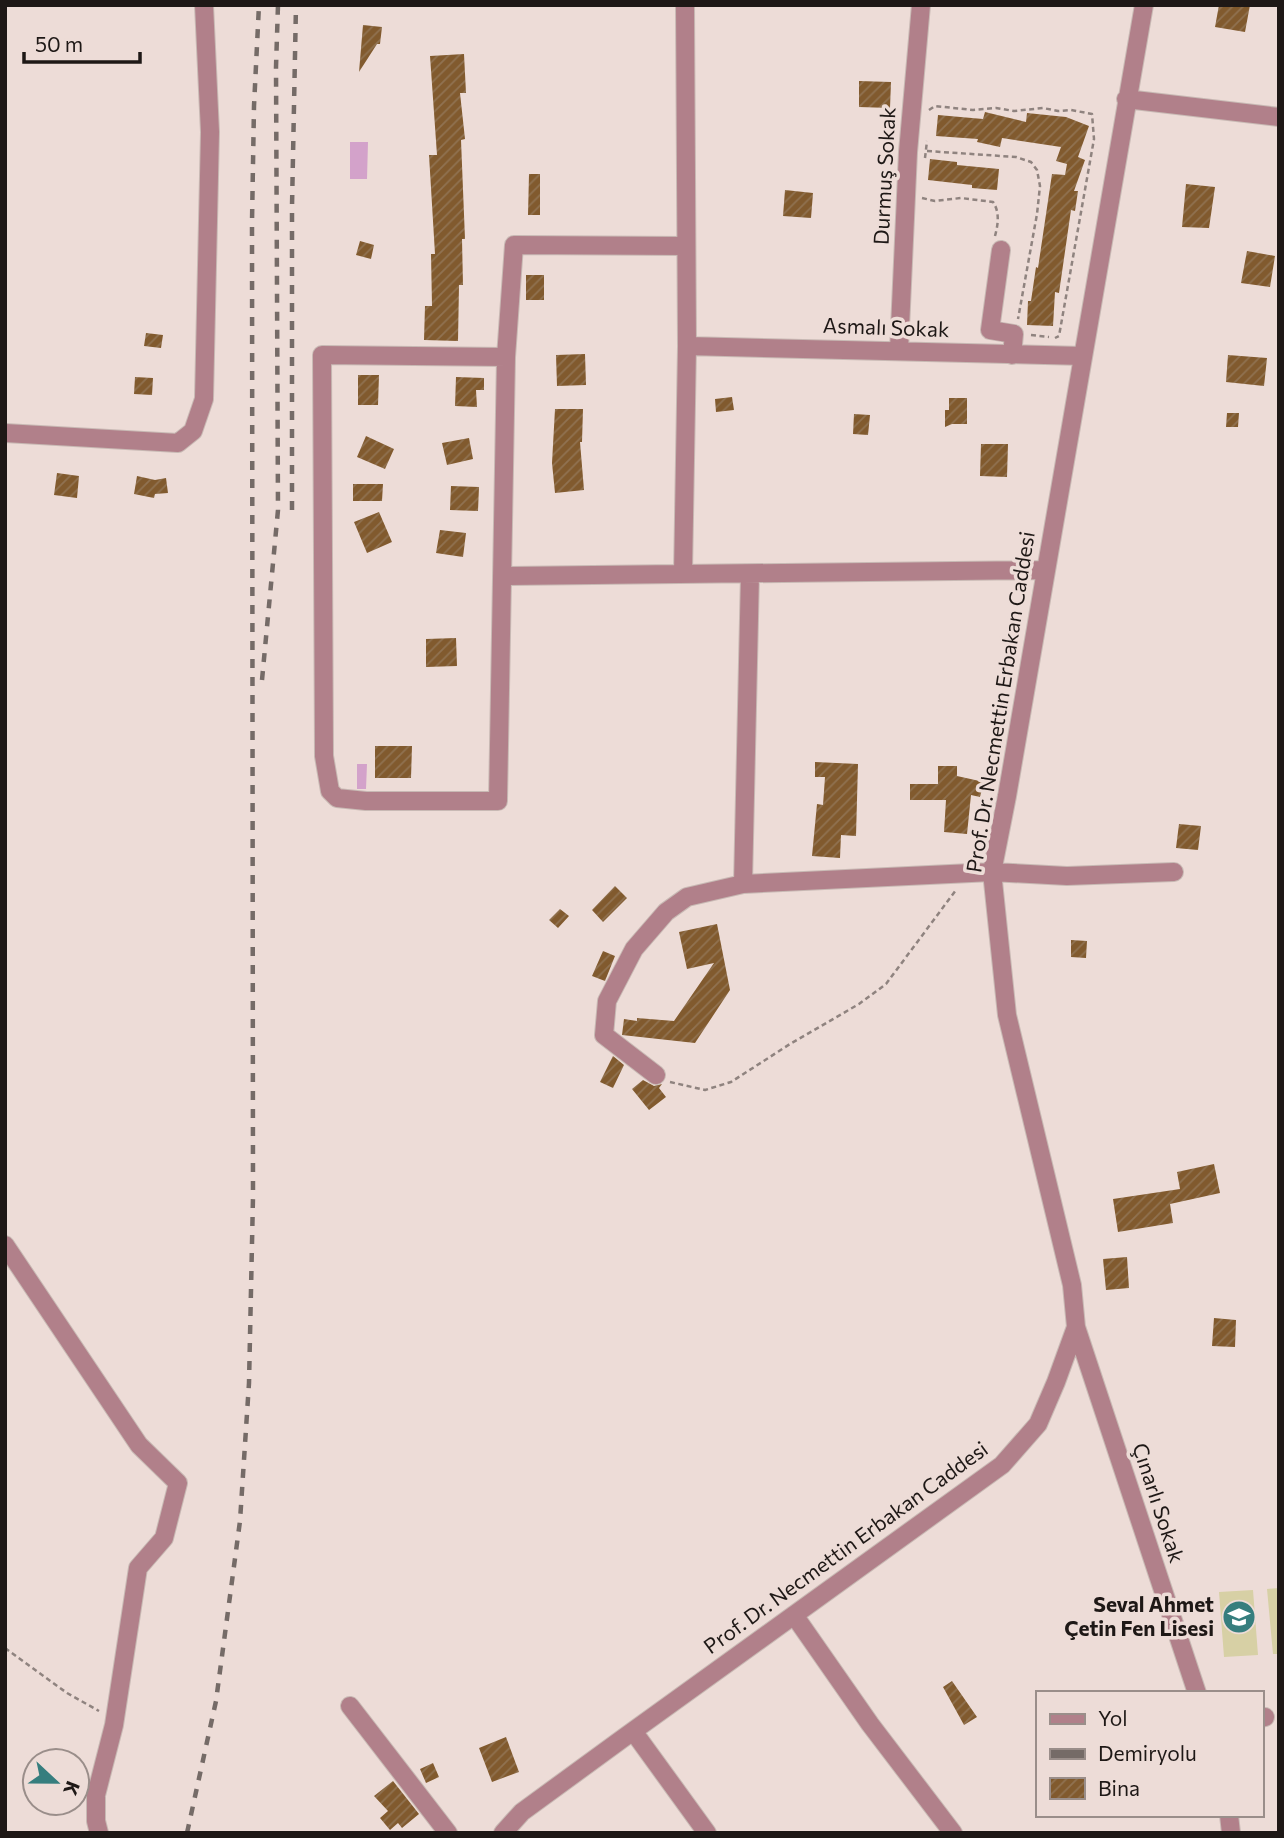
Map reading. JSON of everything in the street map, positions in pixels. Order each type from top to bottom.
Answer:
[{"type":"street","points":[[5,433],[178,443],[193,432],[204,399],[210,132],[204,5]]},
{"type":"street","points":[[683,574],[687,346],[685,5]]},
{"type":"street","name":"Durmuş Sokak","points":[[899,351],[908,152],[920,5]]},
{"type":"street","name":"Prof. Dr. Necmettin Erbakan Caddesi","points":[[503,1833],[523,1812],[1002,1465],[1038,1424],[1076,1327],[1072,1284],[1007,1015],[992,872],[1144,5]]},
{"type":"street","points":[[1126,99],[1279,117]]},
{"type":"street","points":[[506,357],[322,355],[324,756],[330,791],[337,798],[366,801],[498,801],[506,357],[514,245],[686,246]]},
{"type":"street","points":[[1001,250],[990,330],[1014,334],[1012,355]]},
{"type":"street","name":"Asmalı Sokak","points":[[687,346],[1083,356]]},
{"type":"street","points":[[502,576],[1046,570]]},
{"type":"street","points":[[743,884],[750,573]]},
{"type":"street","points":[[656,1075],[604,1035],[607,1001],[634,949],[666,912],[687,897],[743,884],[992,872],[1067,876],[1174,872]]},
{"type":"street","points":[[5,1245],[139,1445],[178,1483],[164,1538],[138,1568],[115,1719],[96,1795],[99,1833]]},
{"type":"street","name":"Çınarlı Sokak","points":[[1076,1327],[1196,1691]]},
{"type":"street","points":[[794,1615],[870,1724],[953,1833]]},
{"type":"street","points":[[350,1706],[447,1833]]},
{"type":"street","points":[[633,1731],[707,1833]]},
{"type":"path","points":[[926,118],[929,109],[935,106],[1014,111],[1044,108],[1092,114],[1094,139],[1059,336],[1055,338],[1023,334]]},
{"type":"path","points":[[924,160],[927,140]]},
{"type":"path","points":[[927,151],[1016,157],[1031,163],[1037,170],[1041,186],[1018,323]]},
{"type":"path","points":[[920,197],[926,201],[961,198],[993,202],[997,208],[998,226],[993,242],[1001,250]]},
{"type":"path","points":[[656,1075],[674,1084],[705,1090],[731,1082],[859,1004],[886,984],[968,873]]},
{"type":"path","points":[[5,1648],[67,1693],[115,1719]]},
{"type":"shaded area","points":[[350,142],[368,142],[367,179],[350,179]]},
{"type":"shaded area","points":[[357,764],[367,764],[366,789],[357,789]]},
{"type":"shaded area","points":[[1279,1588],[1279,1654],[1273,1654],[1267,1589]]},
{"type":"shaded area","points":[[1253,1590],[1258,1655],[1224,1657],[1219,1592]]},
{"type":"building","points":[[1219,5],[1250,5],[1245,32],[1215,27]]},
{"type":"building","points":[[363,25],[382,27],[380,44],[377,44],[359,72]]},
{"type":"building","points":[[464,54],[466,93],[460,93],[465,139],[461,140],[465,239],[462,239],[463,285],[459,285],[458,341],[424,340],[425,306],[432,306],[431,254],[435,254],[429,155],[437,155],[430,56]]},
{"type":"building","points":[[859,81],[891,82],[890,108],[859,107]]},
{"type":"building","points":[[985,112],[1026,122],[1027,113],[1066,117],[1089,126],[1078,157],[1085,160],[1074,191],[1078,191],[1075,211],[1071,210],[1059,293],[1055,292],[1053,326],[1027,325],[1028,301],[1031,301],[1036,267],[1038,268],[1052,174],[1065,175],[1067,164],[1056,161],[1061,147],[1002,138],[1000,147],[977,142],[978,139],[936,136],[938,115],[983,119]]},
{"type":"building","points":[[930,159],[999,169],[997,190],[928,180]]},
{"type":"building","points":[[529,174],[540,174],[540,215],[528,215]]},
{"type":"building","points":[[1186,184],[1215,187],[1209,228],[1182,227]]},
{"type":"building","points":[[785,190],[813,193],[811,218],[783,216]]},
{"type":"building","points":[[360,241],[374,245],[371,259],[356,255]]},
{"type":"building","points":[[1247,251],[1275,256],[1270,287],[1241,283]]},
{"type":"building","points":[[526,275],[544,275],[544,300],[526,300]]},
{"type":"building","points":[[146,333],[163,335],[161,348],[144,346]]},
{"type":"building","points":[[585,354],[586,385],[557,386],[556,355]]},
{"type":"building","points":[[1228,355],[1267,358],[1264,386],[1226,382]]},
{"type":"building","points":[[358,375],[379,375],[378,405],[358,405]]},
{"type":"building","points":[[135,377],[153,378],[152,395],[134,394]]},
{"type":"building","points":[[456,377],[484,378],[484,390],[476,390],[477,407],[455,406]]},
{"type":"building","points":[[732,397],[734,410],[716,412],[715,399]]},
{"type":"building","points":[[949,398],[967,398],[967,424],[945,427],[945,410],[949,410]]},
{"type":"building","points":[[555,409],[583,409],[580,442],[584,490],[555,493],[552,463]]},
{"type":"building","points":[[1227,413],[1239,413],[1238,427],[1226,427]]},
{"type":"building","points":[[854,414],[870,415],[868,435],[853,434]]},
{"type":"building","points":[[366,436],[394,449],[385,469],[357,457]]},
{"type":"building","points":[[469,438],[473,459],[447,465],[442,443]]},
{"type":"building","points":[[981,444],[1008,444],[1007,477],[980,476]]},
{"type":"building","points":[[57,473],[79,476],[77,498],[54,495]]},
{"type":"building","points":[[137,476],[155,480],[166,478],[168,493],[155,494],[154,498],[134,494]]},
{"type":"building","points":[[353,484],[383,484],[382,501],[353,501]]},
{"type":"building","points":[[451,486],[479,487],[478,511],[450,510]]},
{"type":"building","points":[[379,512],[392,542],[367,553],[354,522]]},
{"type":"building","points":[[440,530],[466,533],[463,557],[436,553]]},
{"type":"building","points":[[456,638],[457,666],[426,667],[426,639]]},
{"type":"building","points":[[375,746],[412,746],[411,778],[375,778]]},
{"type":"building","points":[[815,762],[858,764],[856,836],[841,835],[840,858],[812,856],[817,804],[823,805],[825,777],[815,777]]},
{"type":"building","points":[[938,766],[957,766],[957,776],[984,782],[980,797],[971,795],[967,834],[944,832],[946,800],[910,800],[910,784],[938,784]]},
{"type":"building","points":[[1179,824],[1201,826],[1198,850],[1176,848]]},
{"type":"building","points":[[615,886],[627,898],[603,922],[592,910]]},
{"type":"building","points":[[560,909],[569,916],[558,928],[549,920]]},
{"type":"building","points":[[717,924],[730,990],[695,1043],[622,1035],[624,1019],[674,1021],[714,963],[687,969],[679,932]]},
{"type":"building","points":[[1071,940],[1087,941],[1086,958],[1071,957]]},
{"type":"building","points":[[603,951],[615,956],[605,981],[592,976]]},
{"type":"building","points":[[613,1056],[624,1065],[613,1088],[600,1082]]},
{"type":"building","points":[[643,1080],[654,1086],[662,1084],[659,1088],[666,1097],[649,1110],[632,1089]]},
{"type":"building","points":[[1214,1164],[1220,1193],[1170,1204],[1173,1223],[1118,1232],[1113,1199],[1180,1189],[1177,1172]]},
{"type":"building","points":[[1127,1257],[1129,1288],[1106,1290],[1103,1259]]},
{"type":"building","points":[[1214,1318],[1236,1320],[1235,1347],[1212,1346]]},
{"type":"building","points":[[952,1681],[977,1717],[964,1725],[943,1687]]},
{"type":"building","points":[[506,1737],[519,1772],[492,1782],[479,1748]]},
{"type":"building","points":[[433,1763],[439,1777],[426,1783],[420,1769]]},
{"type":"building","points":[[393,1781],[419,1814],[402,1828],[398,1823],[390,1830],[380,1818],[388,1811],[374,1796]]},
{"type":"railway","points":[[187,1833],[216,1701],[240,1521],[249,1383],[253,1197],[252,222],[259,5]]},
{"type":"railway","points":[[262,680],[278,510],[278,5]]},
{"type":"railway","points":[[292,510],[292,207],[296,5]]},
{"type":"place","name":"Seval Ahmet Çetin Fen Lisesi","points":[[1239,1617]]}]
